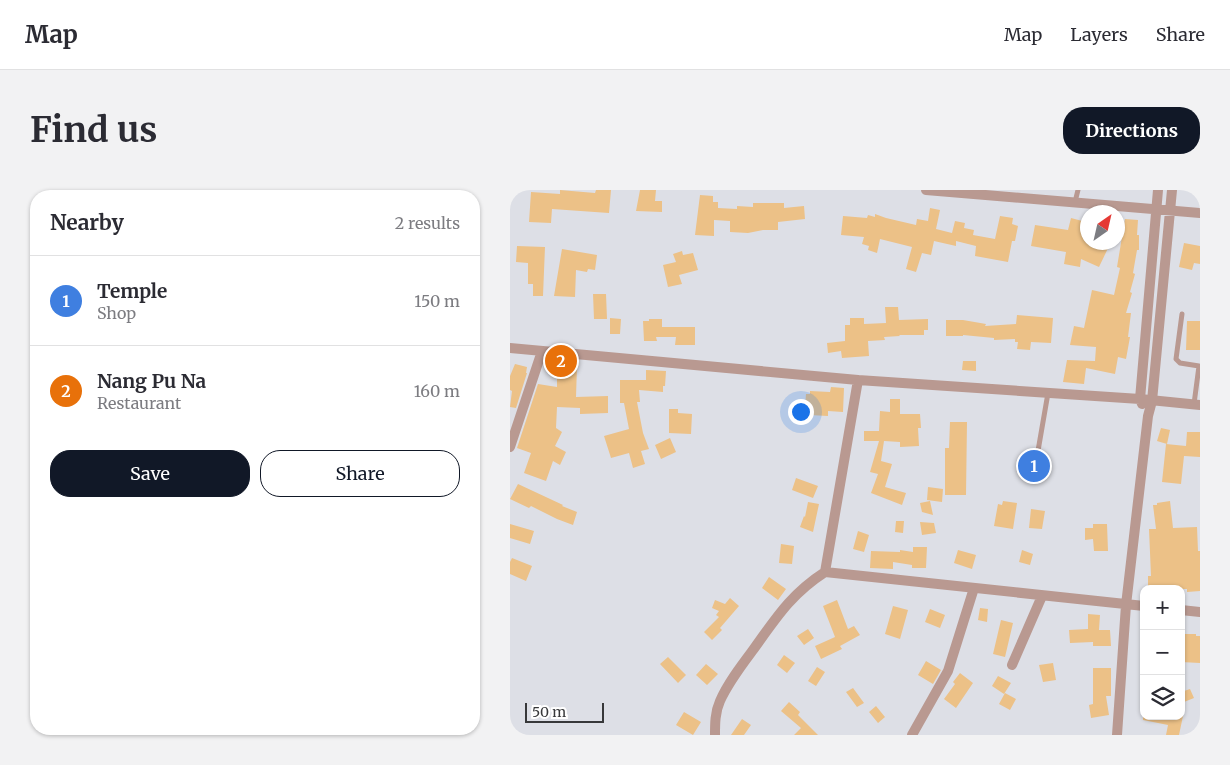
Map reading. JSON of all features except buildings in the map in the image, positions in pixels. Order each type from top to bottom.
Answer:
[{"type":"street","points":[[926,190],[1016,194],[1076,202],[1200,213]]},
{"type":"street","points":[[1148,416],[1140,399],[1158,190]]},
{"type":"street","points":[[1119,734],[1126,605],[1148,416],[1152,401],[1172,190]]},
{"type":"street","points":[[510,348],[858,380],[1140,399],[1197,405]]},
{"type":"street","points":[[510,447],[542,351]]},
{"type":"street","points":[[825,572],[858,380]]},
{"type":"street","points":[[715,735],[715,722],[720,702],[739,669],[787,603],[807,584],[825,572],[1140,606]]},
{"type":"street","points":[[912,735],[948,671],[974,588]]},
{"type":"street","points":[[1012,665],[1042,596]]},
{"type":"street","points":[[1185,610],[1200,612]]},
{"type":"lane","points":[[1076,202],[1078,190]]},
{"type":"lane","points":[[1182,314],[1176,359],[1180,363],[1200,366],[1197,405]]},
{"type":"lane","points":[[1034,474],[1048,393]]},
{"type":"place","name":"Nang Pu Na","points":[[561,361]]},
{"type":"place","name":"Temple","points":[[1034,466]]}]
